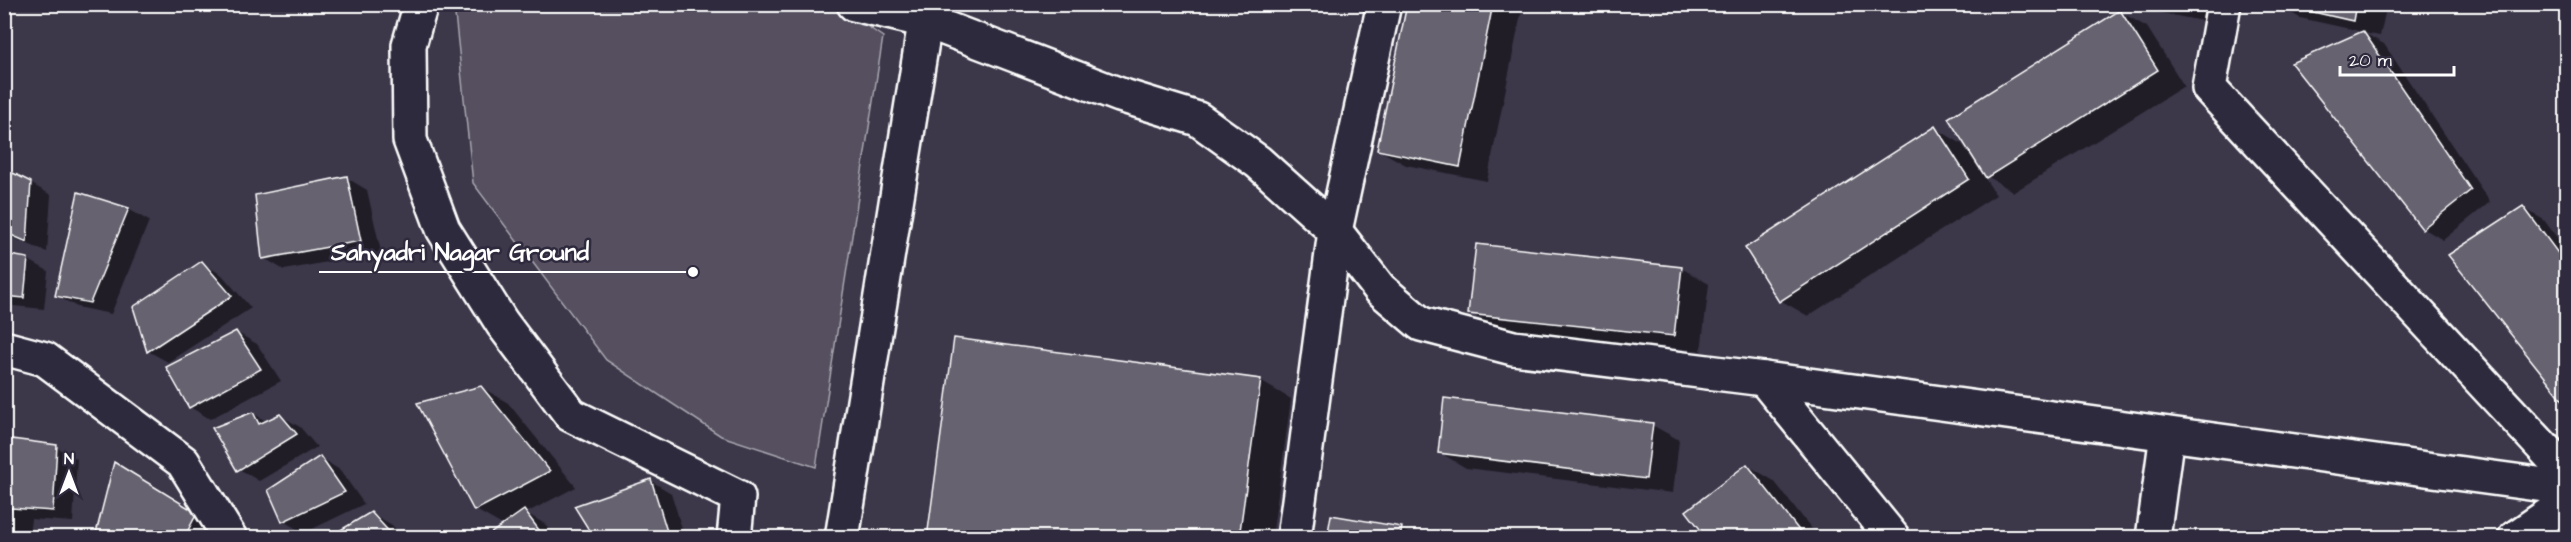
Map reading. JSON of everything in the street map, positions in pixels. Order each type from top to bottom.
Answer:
[{"type":"street","points":[[421,4],[409,45],[411,140],[443,230],[502,323],[571,415],[738,497],[734,537]]},
{"type":"street","points":[[854,4],[927,13],[1120,95],[1198,119],[1258,162],[1335,231],[1380,289],[1421,324],[1513,348],[1764,379],[2566,488]]},
{"type":"street","points":[[1294,537],[1335,231],[1384,4]]},
{"type":"street","points":[[2224,4],[2209,88],[2566,472]]},
{"type":"street","points":[[842,537],[927,13]]},
{"type":"street","points":[[4,348],[45,359],[183,462],[230,537]]},
{"type":"street","points":[[1764,379],[1893,537]]},
{"type":"street","points":[[2153,537],[2168,434]]},
{"type":"street","points":[[2516,537],[2566,503]]},
{"type":"shaded area","points":[[454,5],[836,5],[883,37],[816,467],[721,436],[606,360],[473,183]]},
{"type":"building","points":[[1407,4],[1493,4],[1460,167],[1377,150]]},
{"type":"building","points":[[2278,4],[2356,4],[2353,21]]},
{"type":"building","points":[[2120,10],[2158,70],[1986,178],[1948,118]]},
{"type":"building","points":[[2363,31],[2471,190],[2422,229],[2291,63]]},
{"type":"building","points":[[1935,126],[1969,179],[1779,302],[1745,248]]},
{"type":"building","points":[[13,173],[31,182],[27,242],[4,232],[4,189]]},
{"type":"building","points":[[347,176],[361,241],[262,259],[255,195]]},
{"type":"building","points":[[78,192],[129,208],[90,303],[55,296]]},
{"type":"building","points":[[2523,206],[2566,264],[2566,404],[2448,255]]},
{"type":"building","points":[[1476,244],[1682,267],[1674,336],[1468,314]]},
{"type":"building","points":[[4,254],[28,258],[24,298],[4,296]]},
{"type":"building","points":[[202,261],[232,296],[147,352],[133,307]]},
{"type":"building","points":[[236,331],[261,369],[189,408],[166,367]]},
{"type":"building","points":[[954,338],[1261,379],[1239,538],[927,538]]},
{"type":"building","points":[[481,386],[550,471],[474,511],[417,403]]},
{"type":"building","points":[[1444,398],[1653,423],[1646,479],[1438,453]]},
{"type":"building","points":[[253,412],[259,424],[280,414],[297,434],[237,471],[212,428]]},
{"type":"building","points":[[4,438],[57,445],[53,511],[11,508],[9,525],[4,524]]},
{"type":"building","points":[[320,456],[345,492],[282,522],[268,490]]},
{"type":"building","points":[[114,462],[197,513],[184,538],[100,538],[96,533]]},
{"type":"building","points":[[1747,464],[1805,538],[1707,538],[1686,511]]},
{"type":"building","points":[[651,479],[669,538],[594,538],[574,506]]},
{"type":"building","points":[[524,510],[545,538],[484,538]]},
{"type":"building","points":[[371,512],[395,538],[327,538]]},
{"type":"building","points":[[1331,515],[1402,527],[1400,538],[1327,538]]},
{"type":"place","name":"Sahyadri Nagar Ground","points":[[693,272]]}]
